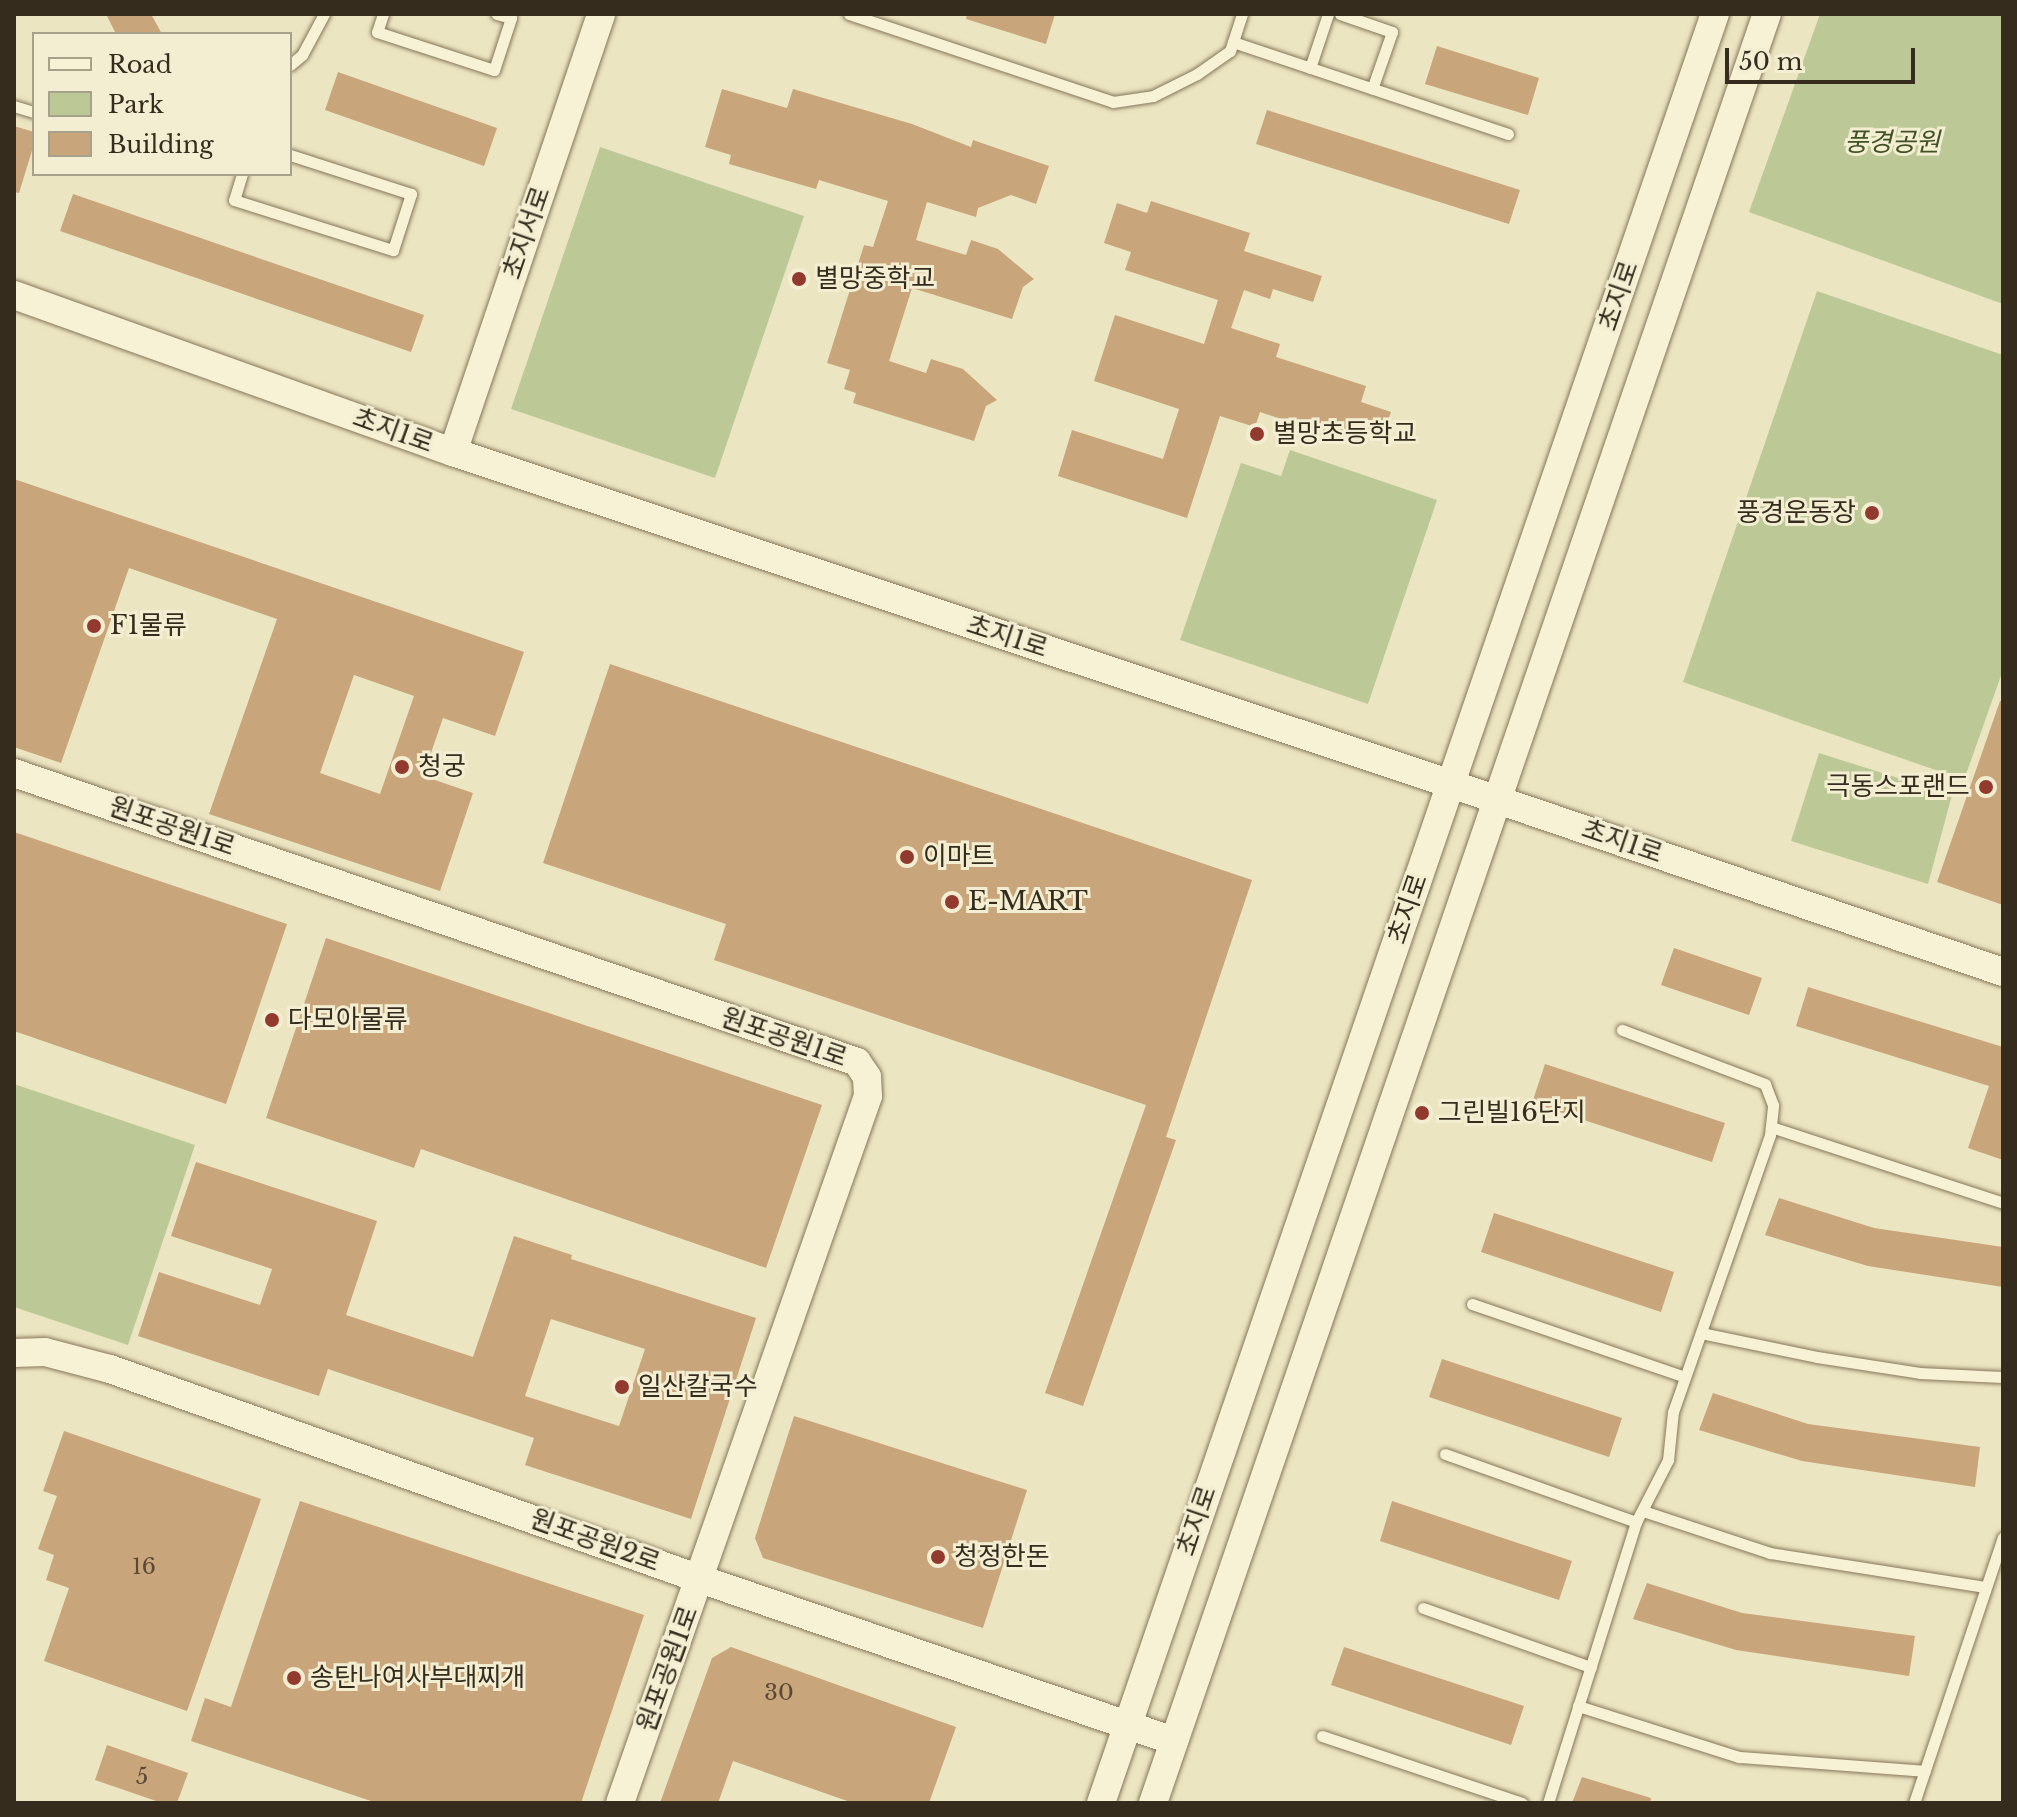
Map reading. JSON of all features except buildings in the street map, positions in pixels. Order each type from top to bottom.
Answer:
[{"type":"street","name":"초지서로","points":[[453,452],[601,14]]},
{"type":"street","name":"초지로","points":[[1101,1803],[1715,14]]},
{"type":"street","name":"초지로","points":[[1153,1803],[1767,14]]},
{"type":"street","name":"초지1로","points":[[14,295],[453,452],[1499,800],[2003,972]]},
{"type":"street","name":"원포공원1로","points":[[14,773],[857,1062],[867,1077],[868,1096],[620,1803]]},
{"type":"street","name":"원포공원2로","points":[[14,1353],[45,1352],[110,1369],[700,1579],[1174,1741]]},
{"type":"lane","points":[[292,63],[302,55],[324,14]]},
{"type":"lane","points":[[383,14],[377,32],[494,70],[511,18],[497,14]]},
{"type":"lane","points":[[849,14],[878,18],[1113,102],[1153,96],[1197,74],[1230,51],[1242,14]]},
{"type":"lane","points":[[1310,68],[1328,14]]},
{"type":"lane","points":[[1340,14],[1392,32],[1372,89]]},
{"type":"lane","points":[[1233,42],[1508,134]]},
{"type":"lane","points":[[241,176],[234,200],[393,250],[411,194],[292,156]]},
{"type":"lane","points":[[1548,1803],[1640,1517],[1668,1460],[1673,1412],[1771,1127],[1773,1105],[1765,1084],[1622,1030]]},
{"type":"lane","points":[[1771,1127],[2003,1203]]},
{"type":"lane","points":[[1472,1304],[1685,1377]]},
{"type":"lane","points":[[1701,1333],[1817,1357],[1920,1373],[2003,1377]]},
{"type":"lane","points":[[1445,1454],[1640,1517],[1770,1553],[1984,1587]]},
{"type":"lane","points":[[1914,1803],[2003,1537]]},
{"type":"lane","points":[[1423,1608],[1591,1667]]},
{"type":"lane","points":[[1578,1706],[1739,1757],[1924,1771]]},
{"type":"lane","points":[[1322,1736],[1522,1803]]},
{"type":"green space","name":"풍경공원","points":[[1820,14],[2003,14],[2003,304],[1749,212]]},
{"type":"green space","points":[[600,147],[804,216],[715,478],[511,409]]},
{"type":"green space","name":"풍경운동장","points":[[1817,291],[2003,355],[2003,670],[1964,780],[1683,682]]},
{"type":"green space","points":[[1290,450],[1437,500],[1368,704],[1180,640],[1241,463],[1281,476]]},
{"type":"green space","points":[[1819,753],[1952,795],[1928,884],[1791,841]]},
{"type":"green space","points":[[14,1084],[195,1145],[128,1345],[14,1307]]},
{"type":"place","name":"별망중학교","points":[[799,279]]},
{"type":"place","name":"별망초등학교","points":[[1257,434]]},
{"type":"place","name":"풍경운동장","points":[[1872,513]]},
{"type":"place","name":"F1물류","points":[[94,626]]},
{"type":"place","name":"청궁","points":[[402,767]]},
{"type":"place","name":"극동스포랜드","points":[[1986,787]]},
{"type":"place","name":"이마트","points":[[907,857]]},
{"type":"place","name":"E-MART","points":[[952,902]]},
{"type":"place","name":"다모아물류","points":[[272,1020]]},
{"type":"place","name":"그린빌16단지","points":[[1422,1113]]},
{"type":"place","name":"일산칼국수","points":[[622,1387]]},
{"type":"place","name":"청정한돈","points":[[938,1557]]},
{"type":"place","name":"송탄나여사부대찌개","points":[[294,1678]]}]
